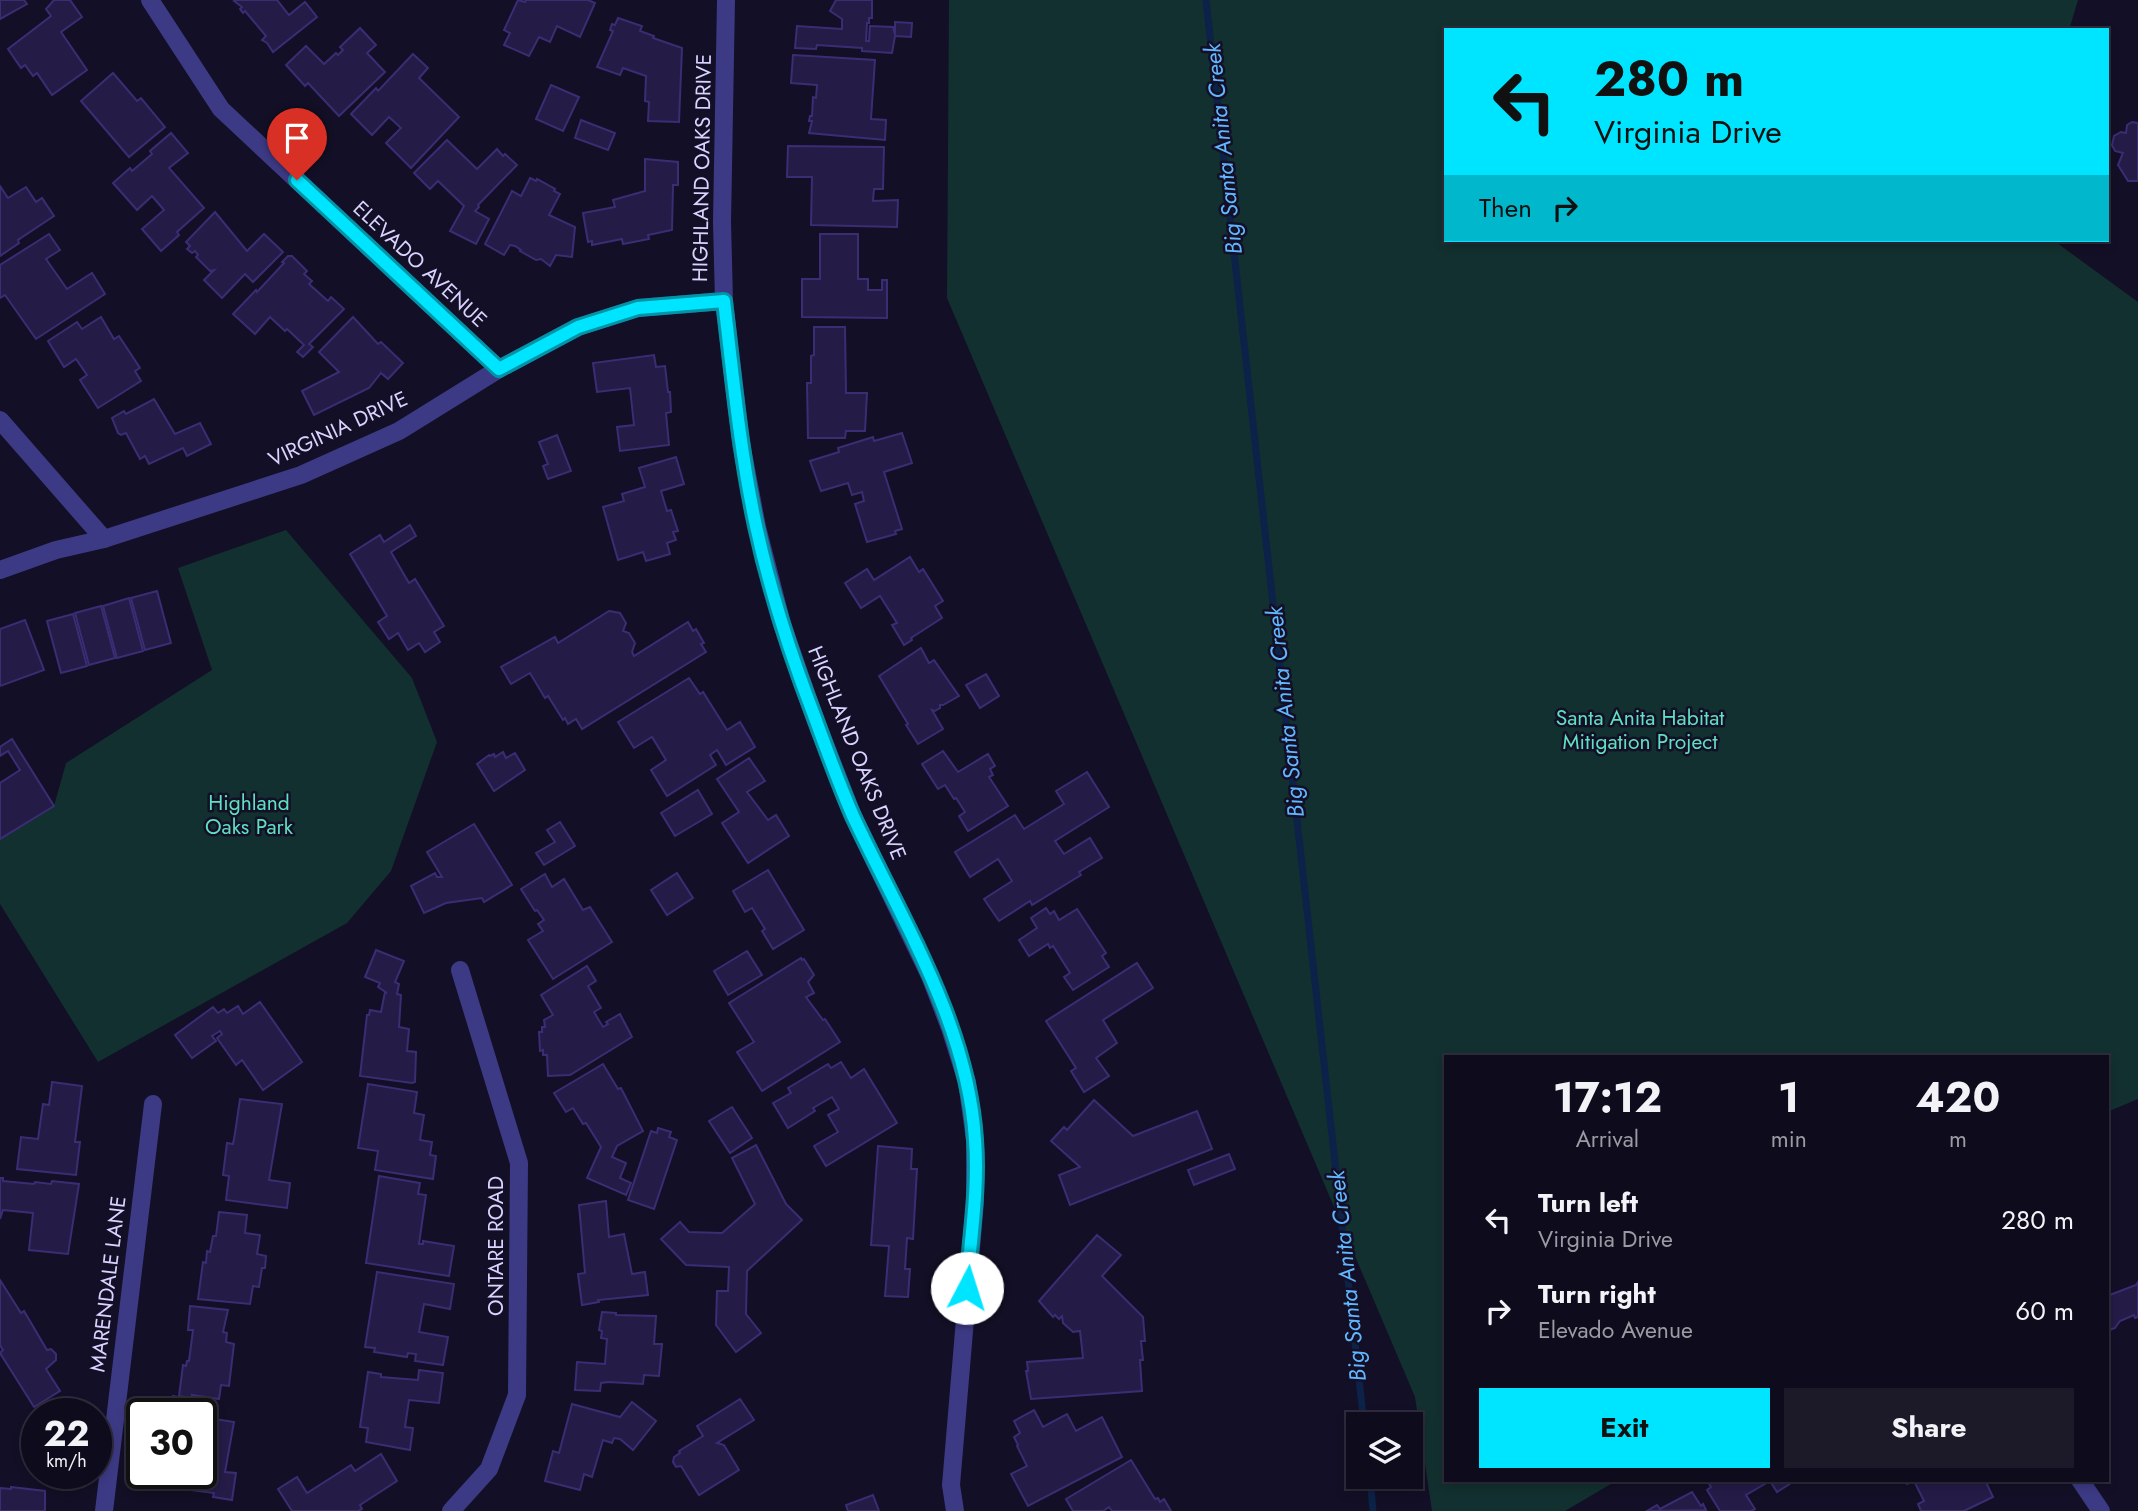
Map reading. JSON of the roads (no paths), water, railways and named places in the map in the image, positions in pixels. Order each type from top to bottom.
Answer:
[{"type":"street","name":"ELEVADO AVENUE","points":[[150,0],[221,109],[499,369]]},
{"type":"street","name":"HIGHLAND OAKS DRIVE","points":[[726,0],[722,222],[724,301],[741,443],[757,527],[782,624],[814,716],[852,814],[930,976],[967,1082],[975,1140],[975,1201],[951,1485],[955,1511]]},
{"type":"street","name":"VIRGINIA DRIVE","points":[[0,570],[56,550],[104,539],[301,475],[399,431],[499,369],[578,327],[638,308],[724,301]]},
{"type":"street","points":[[0,420],[104,539]]},
{"type":"street","name":"ONTARE ROAD","points":[[451,1511],[489,1469],[517,1395],[519,1163],[460,970]]},
{"type":"street","name":"MARENDALE LANE","points":[[104,1511],[152,1104]]},
{"type":"street","points":[[2081,1482],[2101,1511]]},
{"type":"waterway","name":"Big Santa Anita Creek","points":[[1206,0],[1363,1412]]},
{"type":"waterway","name":"Big Santa Anita Creek","points":[[1371,1489],[1373,1511]]},
{"type":"park label","name":"Santa Anita Habitat Mitigation Project","points":[[1640,730]]},
{"type":"park label","name":"Highland Oaks Park","points":[[249,815]]}]
